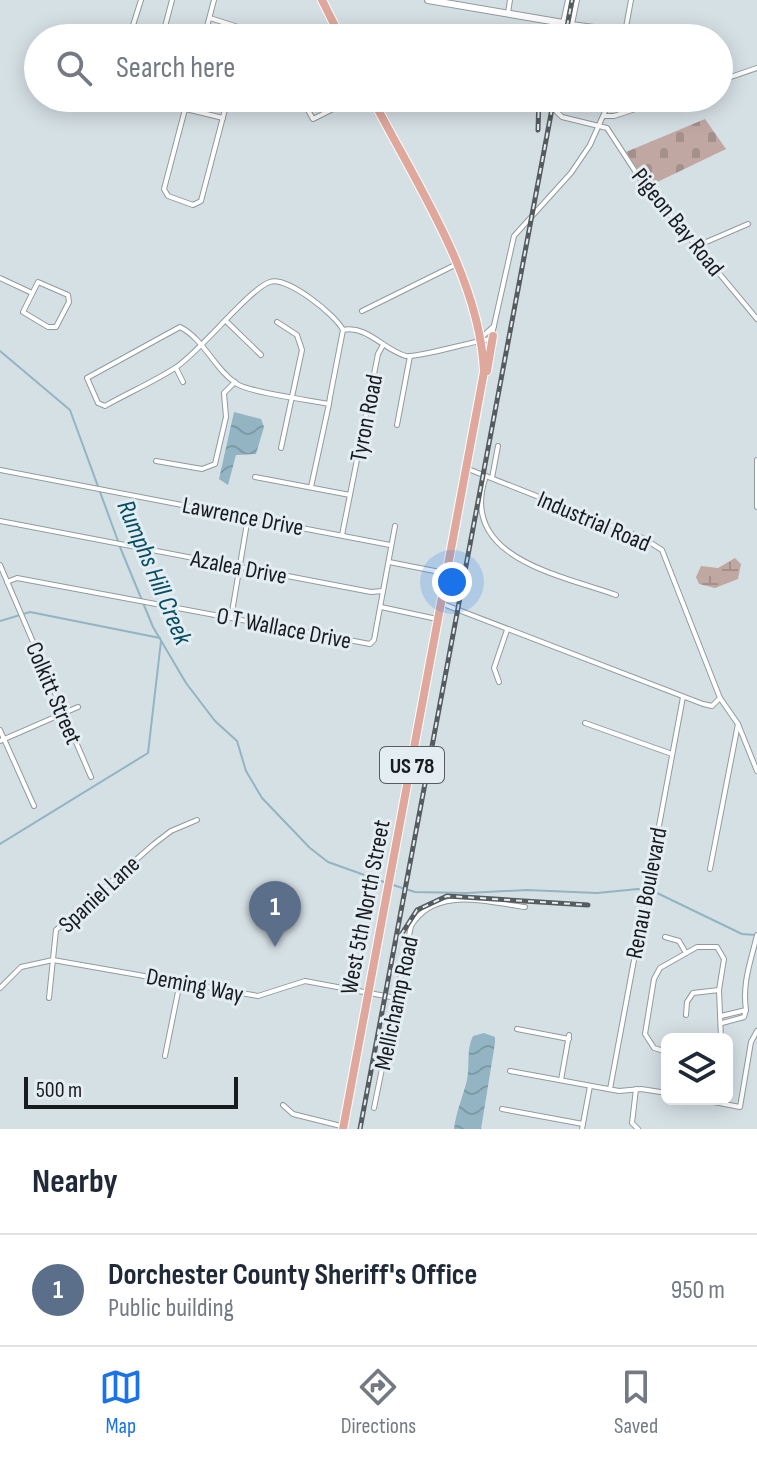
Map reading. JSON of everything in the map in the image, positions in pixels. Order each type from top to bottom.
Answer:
[{"type":"main road","points":[[322,0],[334,24]]},
{"type":"main road","name":"West 5th North Street","points":[[343,1128],[483,379],[479,325],[457,264],[379,112]]},
{"type":"main road","points":[[479,325],[486,330],[494,329],[483,379]]},
{"type":"street","points":[[133,24],[141,0]]},
{"type":"street","points":[[166,24],[172,0]]},
{"type":"street","points":[[208,24],[214,0]]},
{"type":"street","points":[[428,0],[575,24]]},
{"type":"street","points":[[508,15],[510,0]]},
{"type":"street","points":[[568,0],[568,23]]},
{"type":"street","points":[[568,23],[577,0]]},
{"type":"street","points":[[626,24],[631,0]]},
{"type":"street","points":[[210,18],[229,24]]},
{"type":"street","points":[[733,77],[757,70]]},
{"type":"street","points":[[184,112],[164,189],[168,196],[193,205],[201,201],[224,112]]},
{"type":"street","points":[[198,112],[223,118]]},
{"type":"street","points":[[309,112],[313,119],[327,112]]},
{"type":"street","points":[[557,112],[562,117],[600,125]]},
{"type":"street","points":[[343,330],[360,331],[410,356],[481,338],[489,340],[514,236],[571,173],[606,112]]},
{"type":"street","points":[[604,116],[629,112]]},
{"type":"street","name":"Pigeon Bay Road","points":[[600,125],[614,137],[639,177],[757,319]]},
{"type":"street","points":[[697,246],[748,224]]},
{"type":"street","points":[[362,311],[457,264]]},
{"type":"street","points":[[0,278],[30,292]]},
{"type":"street","points":[[311,487],[329,404],[343,330],[332,313],[274,279],[265,284],[200,345],[176,368],[105,406],[98,403],[87,382],[89,376],[175,328],[184,329],[200,345],[235,382],[329,404]]},
{"type":"street","points":[[38,282],[45,282],[68,295],[69,302],[56,327],[48,327],[23,312],[30,292],[38,282]]},
{"type":"street","points":[[226,321],[261,355]]},
{"type":"street","points":[[277,322],[297,335],[302,345],[281,448]]},
{"type":"street","name":"Tyron Road","points":[[342,535],[378,354],[383,345]]},
{"type":"street","points":[[397,425],[410,356]]},
{"type":"street","points":[[176,368],[183,382]]},
{"type":"street","points":[[156,461],[202,469],[215,464],[226,417],[224,393],[235,382]]},
{"type":"street","points":[[498,446],[480,507],[493,542],[533,565],[616,595]]},
{"type":"street","points":[[757,460],[757,507]]},
{"type":"street","name":"Industrial Road","points":[[468,469],[643,538],[662,550],[720,698],[738,724],[754,756],[757,771]]},
{"type":"street","name":"Lawrence Drive","points":[[0,470],[391,545]]},
{"type":"street","points":[[255,477],[350,493]]},
{"type":"street","points":[[231,618],[248,517]]},
{"type":"street","name":"Azalea Drive","points":[[0,521],[371,592],[384,591]]},
{"type":"street","points":[[395,526],[381,607],[439,620]]},
{"type":"street","points":[[389,562],[448,573]]},
{"type":"street","name":"Colkitt Street","points":[[0,565],[91,777]]},
{"type":"street","name":"O T Wallace Drive","points":[[7,582],[17,578],[363,643],[373,641],[381,607]]},
{"type":"street","points":[[443,604],[683,697],[712,706],[720,698]]},
{"type":"street","points":[[499,682],[494,668],[507,630]]},
{"type":"street","name":"Renau Boulevard","points":[[610,1089],[683,697]]},
{"type":"street","points":[[2,740],[78,707]]},
{"type":"street","points":[[585,723],[672,754]]},
{"type":"street","points":[[710,869],[738,724]]},
{"type":"street","points":[[0,730],[34,806]]},
{"type":"street","name":"Spaniel Lane","points":[[49,998],[53,938],[61,925],[171,831],[197,820]]},
{"type":"street","name":"Mellichamp Road","points":[[374,1108],[411,926],[425,909],[452,899],[525,907]]},
{"type":"street","points":[[721,1020],[744,1017],[743,993],[757,935]]},
{"type":"street","points":[[665,937],[679,941],[686,953]]},
{"type":"street","points":[[661,1050],[654,1048],[645,1034],[654,979],[660,968],[703,945],[717,947],[723,953],[719,990],[721,1033]]},
{"type":"street","name":"Deming Way","points":[[0,988],[26,964],[53,960],[258,996],[305,981],[396,998]]},
{"type":"street","points":[[165,1056],[180,982]]},
{"type":"street","points":[[686,1015],[687,1002],[693,993],[719,990]]},
{"type":"street","points":[[517,1029],[569,1037],[561,1080]]},
{"type":"street","points":[[730,1105],[740,1107],[751,1042],[757,1031]]},
{"type":"street","points":[[510,1071],[610,1089],[661,1092]]},
{"type":"street","points":[[502,1109],[582,1126],[590,1086]]},
{"type":"street","points":[[636,1089],[632,1123],[638,1129]]},
{"type":"street","points":[[283,1105],[293,1114],[343,1128]]},
{"type":"green space","points":[[705,119],[726,149],[649,186],[626,152]]},
{"type":"green space","points":[[735,558],[741,564],[738,579],[715,588],[699,584],[696,577],[701,566],[718,568]]},
{"type":"water","points":[[234,412],[261,419],[264,427],[256,454],[236,455],[228,485],[219,479]]},
{"type":"water","points":[[484,1033],[495,1037],[495,1043],[481,1129],[454,1129],[467,1080],[471,1041],[473,1036]]},
{"type":"waterway","name":"Rumphs Hill Creek","points":[[0,351],[70,410],[118,541]]},
{"type":"waterway","name":"Rumphs Hill Creek","points":[[120,547],[153,627],[186,683],[215,721],[237,741],[246,771],[262,798],[309,847]]},
{"type":"waterway","points":[[0,621],[30,612],[160,638]]},
{"type":"waterway","points":[[0,844],[148,753],[161,641]]},
{"type":"waterway","name":"Rumphs Hill Creek","points":[[310,848],[328,862],[384,882]]},
{"type":"waterway","name":"Rumphs Hill Creek","points":[[393,885],[415,892],[467,893],[527,890],[597,893],[638,889],[655,892],[742,934],[756,935]]},
{"type":"railway","points":[[568,24],[572,0]]},
{"type":"railway","points":[[538,130],[539,112]]},
{"type":"railway","points":[[360,1129],[551,112]]},
{"type":"railway","points":[[401,935],[417,910],[447,896],[588,905]]},
{"type":"place","name":"Dorchester County Sheriff's Office","points":[[275,947]]}]
